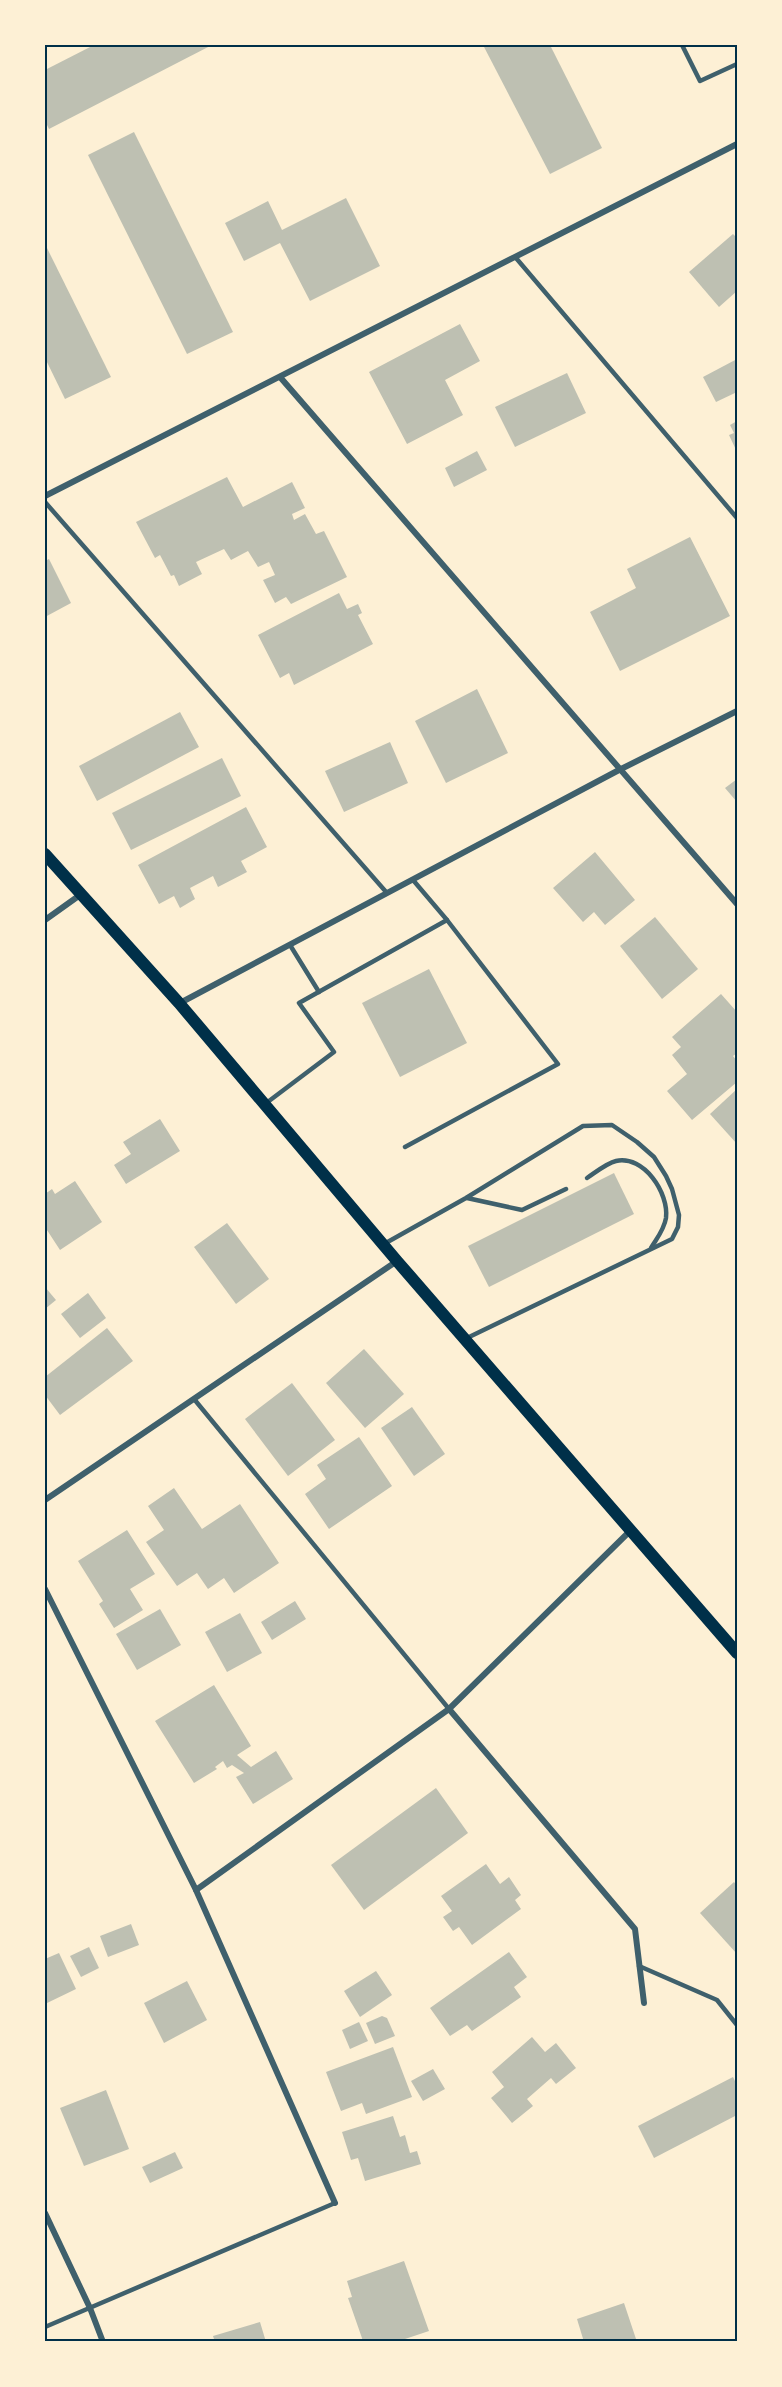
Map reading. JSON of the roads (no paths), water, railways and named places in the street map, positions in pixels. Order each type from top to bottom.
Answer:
[{"type":"main road","points":[[45,854],[179,1003],[397,1261],[737,1653]]},
{"type":"street","points":[[45,496],[737,144]]},
{"type":"street","points":[[280,377],[737,904]]},
{"type":"street","points":[[179,1003],[619,770],[737,711]]},
{"type":"street","points":[[45,920],[80,895]]},
{"type":"street","points":[[45,1500],[397,1261]]},
{"type":"street","points":[[196,1890],[450,1708],[630,1531]]},
{"type":"street","points":[[45,1589],[196,1890],[335,2203]]},
{"type":"street","points":[[450,1708],[635,1929],[644,2003]]},
{"type":"street","points":[[45,2213],[90,2308],[103,2342]]},
{"type":"lane","points":[[682,45],[700,81],[737,64]]},
{"type":"lane","points":[[516,258],[737,518]]},
{"type":"lane","points":[[45,502],[387,893]]},
{"type":"lane","points":[[405,1147],[558,1064],[447,920],[413,880]]},
{"type":"lane","points":[[264,1104],[334,1052],[299,1003],[447,920]]},
{"type":"lane","points":[[290,945],[319,992]]},
{"type":"lane","points":[[383,1244],[466,1198],[584,1126],[612,1125],[654,1157],[672,1189],[679,1215],[678,1227],[672,1239],[465,1340]]},
{"type":"lane","points":[[588,1178],[614,1162],[636,1163],[647,1171],[660,1191],[666,1216],[663,1230],[650,1250]]},
{"type":"lane","points":[[466,1198],[522,1210],[566,1189]]},
{"type":"lane","points":[[194,1399],[450,1708]]},
{"type":"lane","points":[[639,1966],[717,2000],[737,2025]]},
{"type":"lane","points":[[45,2327],[335,2203]]}]
